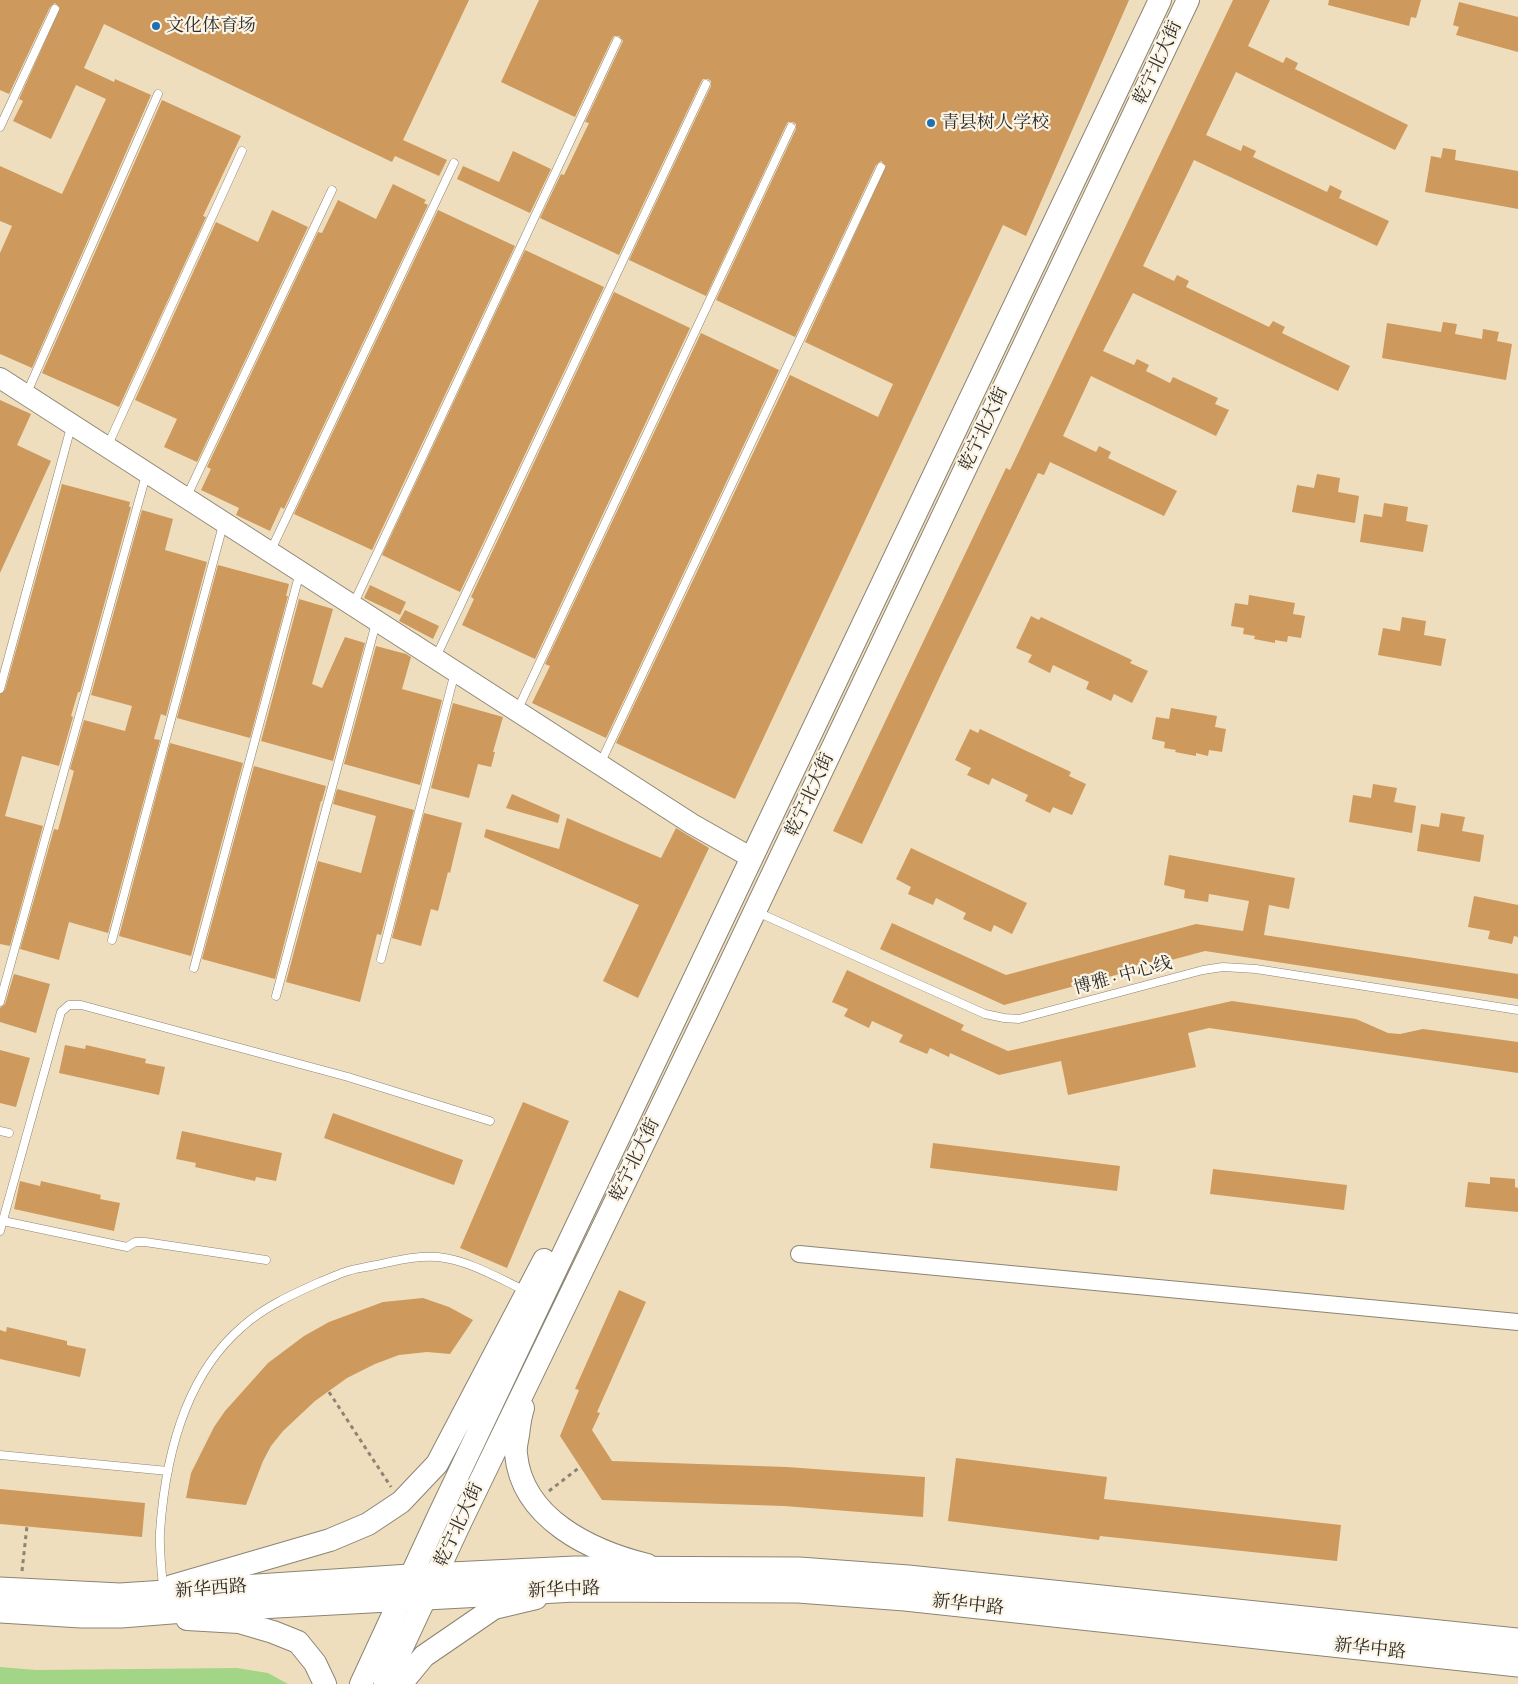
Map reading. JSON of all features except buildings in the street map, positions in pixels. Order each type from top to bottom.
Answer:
[{"type":"main road","name":"乾宁北大街","points":[[418,1587],[610,1156],[1160,0]]},
{"type":"main road","name":"乾宁北大街","points":[[418,1587],[556,1323],[755,911],[1188,0]]},
{"type":"main road","points":[[155,1591],[330,1540],[368,1524],[401,1502],[437,1464],[584,1184],[610,1156]]},
{"type":"main road","points":[[556,1323],[521,1415],[516,1453],[523,1486],[544,1514],[560,1528],[623,1559],[665,1569]]},
{"type":"main road","name":"新华中路","points":[[418,1587],[575,1569],[799,1570],[908,1578],[1518,1641]]},
{"type":"main road","points":[[361,1684],[418,1587]]},
{"type":"main road","points":[[385,1684],[418,1587]]},
{"type":"main road","name":"新华中路","points":[[418,1587],[798,1590],[905,1598],[1518,1664]]},
{"type":"main road","name":"新华西路","points":[[10,1591],[120,1596],[155,1591],[418,1587]]},
{"type":"main road","name":"新华西路","points":[[0,1610],[121,1616],[418,1587]]},
{"type":"main road","points":[[401,1684],[424,1656],[494,1608],[575,1589]]},
{"type":"main road","points":[[121,1616],[239,1622],[273,1632],[298,1642],[315,1663],[325,1684]]},
{"type":"street","points":[[0,378],[516,712],[692,824],[752,858]]},
{"type":"street","points":[[799,1254],[1518,1322]]},
{"type":"lane","points":[[0,127],[55,9]]},
{"type":"lane","points":[[352,606],[617,41]]},
{"type":"lane","points":[[435,659],[706,84]]},
{"type":"lane","points":[[25,395],[158,94]]},
{"type":"lane","points":[[516,712],[792,127]]},
{"type":"lane","points":[[107,447],[242,151]]},
{"type":"lane","points":[[270,553],[454,163]]},
{"type":"lane","points":[[600,765],[881,167]]},
{"type":"lane","points":[[186,498],[332,190]]},
{"type":"lane","points":[[0,689],[72,425]]},
{"type":"lane","points":[[0,1002],[146,473]]},
{"type":"lane","points":[[112,940],[224,523]]},
{"type":"lane","points":[[194,968],[300,572]]},
{"type":"lane","points":[[276,996],[377,621]]},
{"type":"lane","points":[[381,960],[456,672]]},
{"type":"lane","name":"博雅 · 中心线","points":[[755,911],[985,1014],[1004,1018],[1019,1019],[1223,966],[1256,969],[1518,1010]]},
{"type":"lane","points":[[0,1231],[61,1012],[69,1005],[81,1006],[348,1077],[490,1121]]},
{"type":"lane","points":[[0,1131],[9,1133]]},
{"type":"lane","points":[[3,1221],[127,1247],[135,1242],[145,1242],[266,1260]]},
{"type":"lane","points":[[155,1591],[168,1471],[176,1437],[191,1397],[205,1371],[223,1346],[241,1327],[264,1311],[307,1288],[346,1271],[403,1260],[437,1257],[471,1266],[528,1292]]},
{"type":"lane","points":[[0,1456],[168,1471]]},
{"type":"path","points":[[329,1392],[401,1502]]},
{"type":"path","points":[[535,1502],[580,1467]]},
{"type":"path","points":[[10,1591],[27,1526]]},
{"type":"green space","points":[[0,1667],[36,1670],[237,1668],[268,1673],[288,1684],[0,1684]]},
{"type":"place","name":"文化体育场","points":[[156,26]]},
{"type":"place","name":"青县树人学校","points":[[931,123]]}]
